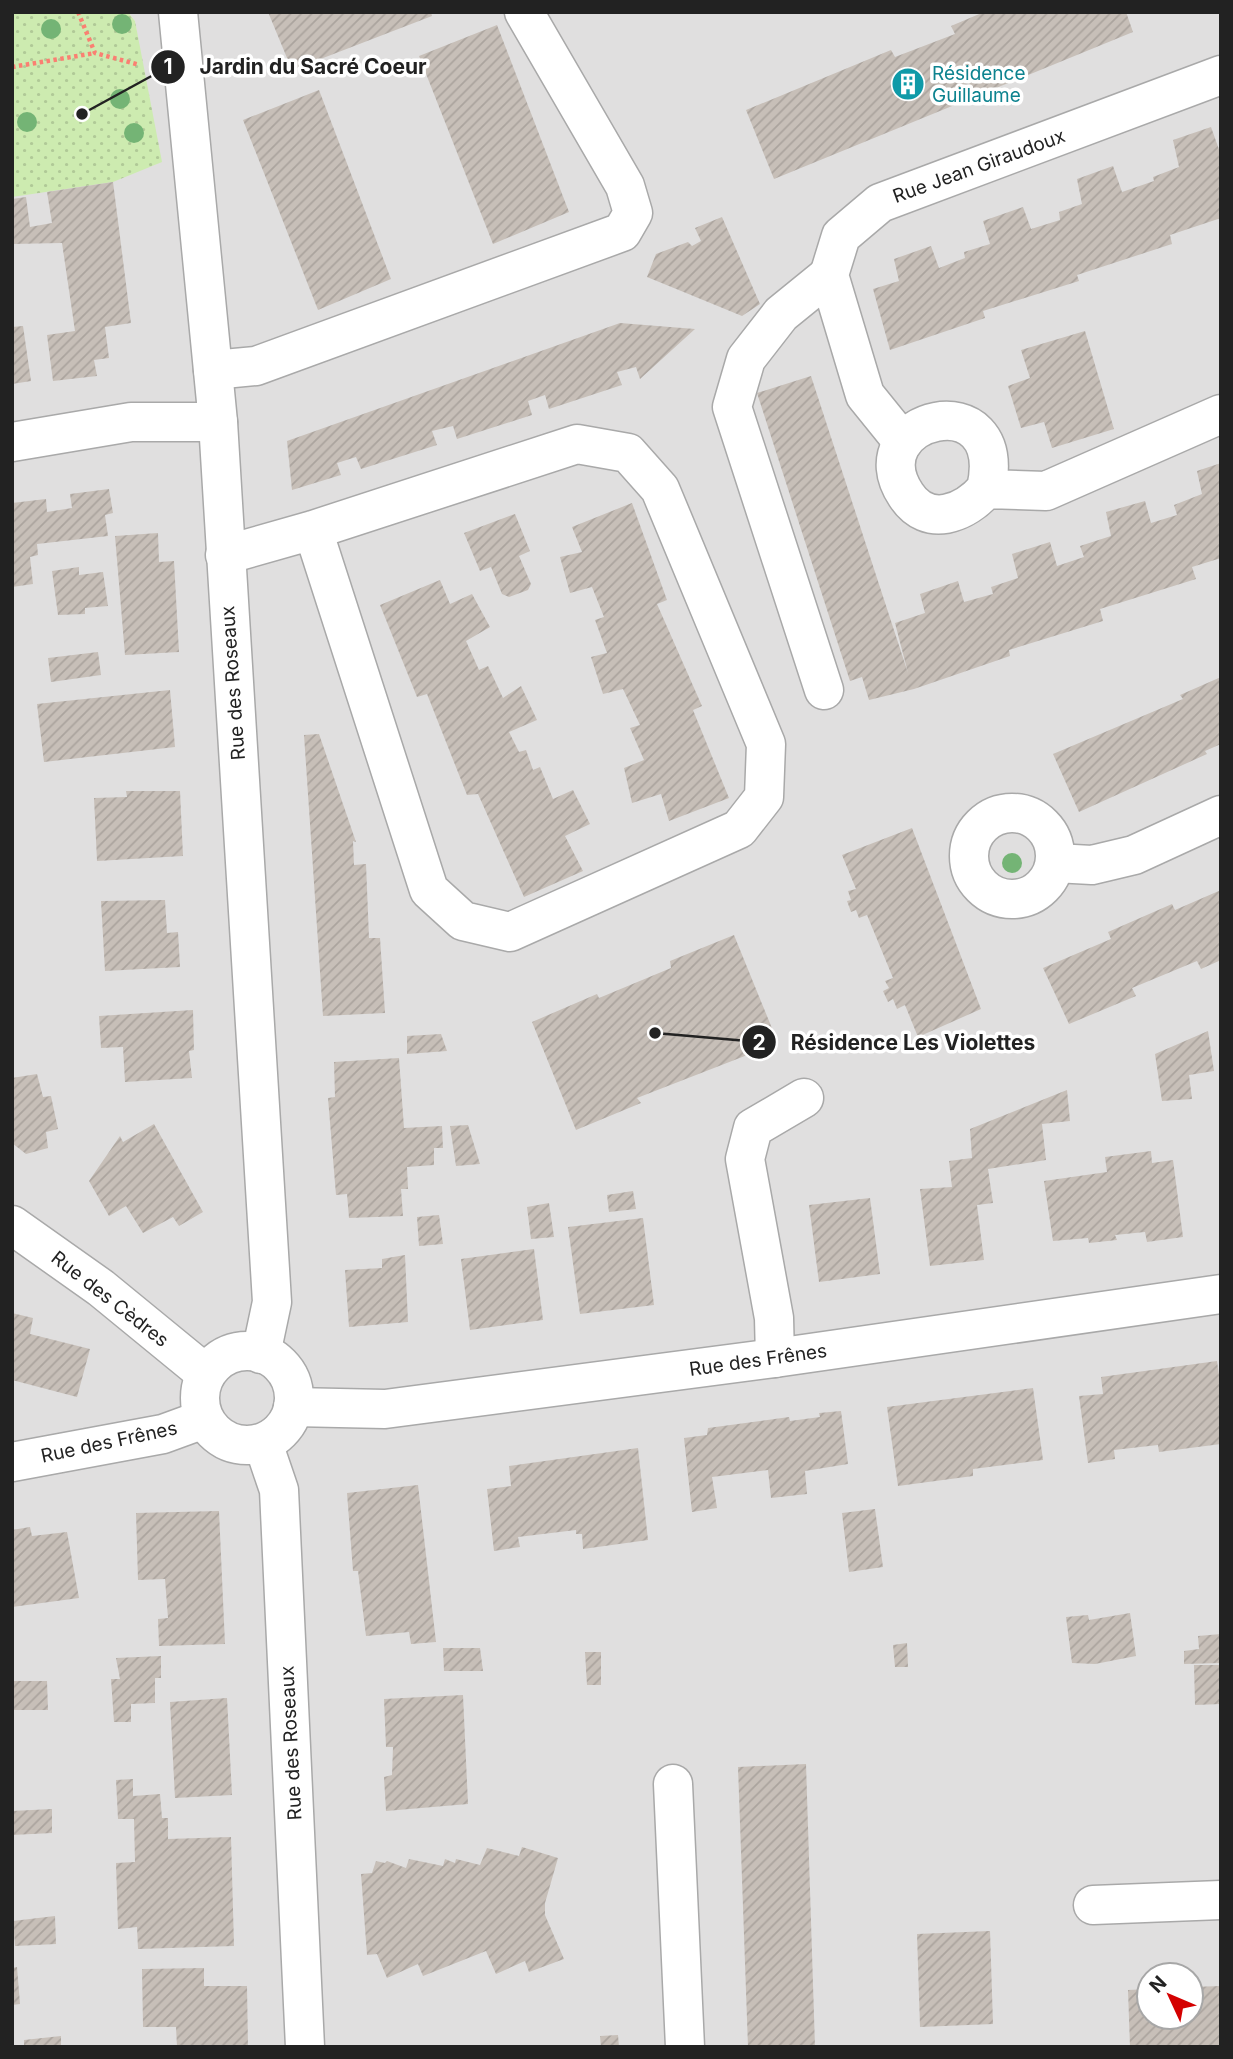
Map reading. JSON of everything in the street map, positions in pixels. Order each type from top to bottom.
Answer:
[{"type":"street","name":"Rue des Roseaux","points":[[178,12],[218,422],[272,1302],[261,1354]]},
{"type":"street","points":[[213,370],[256,366],[622,232],[633,213],[625,186],[524,12]]},
{"type":"street","name":"Rue Jean Giraudoux","points":[[829,275],[841,236],[880,203],[1221,75]]},
{"type":"street","points":[[824,690],[732,407],[746,359],[781,314],[829,275],[865,395],[902,442]]},
{"type":"street","points":[[986,489],[1046,491],[1221,414]]},
{"type":"street","points":[[944,419],[968,425],[985,442],[992,465],[986,489],[972,505],[952,514],[930,513],[911,502],[899,484],[896,463],[902,442],[920,424],[944,419]]},
{"type":"street","points":[[12,442],[131,422],[218,422]]},
{"type":"street","points":[[225,555],[313,530],[577,444],[628,453],[660,489],[766,744],[764,797],[739,829],[510,932],[463,921],[429,890],[313,530]]},
{"type":"street","points":[[1055,863],[1092,865],[1134,855],[1221,816]]},
{"type":"street","points":[[775,1358],[774,1318],[745,1159],[752,1128],[804,1098]]},
{"type":"street","name":"Rue des Cèdres","points":[[12,1225],[101,1288],[206,1374]]},
{"type":"street","name":"Rue des Frênes","points":[[293,1406],[386,1409],[775,1358],[1221,1294]]},
{"type":"street","points":[[248,1351],[261,1354],[276,1362],[287,1374],[293,1390],[293,1406],[277,1434],[262,1443],[235,1444],[212,1430],[204,1419],[200,1404],[206,1374],[224,1357],[248,1351]]},
{"type":"street","name":"Rue des Frênes","points":[[12,1462],[163,1434],[204,1419]]},
{"type":"street","name":"Rue des Roseaux","points":[[262,1443],[279,1490],[305,2047]]},
{"type":"street","points":[[673,1784],[685,2047]]},
{"type":"street","points":[[1093,1905],[1221,1900]]},
{"type":"path","points":[[78,12],[95,53]]},
{"type":"path","points":[[12,67],[95,53],[142,65],[183,67]]},
{"type":"shaded area","points":[[128,12],[1221,12],[1221,2047],[12,2047],[12,184],[142,65],[135,21]]},
{"type":"green space","points":[[12,12],[128,12],[135,21],[162,162],[113,182],[12,197]]},
{"type":"building","points":[[268,12],[431,12],[432,16],[292,70]]},
{"type":"building","name":"Résidence Guillaume","points":[[984,12],[1126,12],[1133,32],[774,179],[746,110],[891,50],[895,57],[955,34],[951,26]]},
{"type":"building","points":[[497,25],[569,212],[493,244],[419,56]]},
{"type":"building","points":[[319,90],[391,279],[318,310],[243,120]]},
{"type":"building","points":[[1211,127],[1221,155],[1221,218],[1170,235],[1172,244],[1077,275],[1079,281],[983,311],[985,318],[890,350],[873,289],[899,281],[894,259],[931,246],[939,268],[965,258],[964,252],[990,244],[983,221],[1023,207],[1031,229],[1060,220],[1059,212],[1082,204],[1077,179],[1113,166],[1122,192],[1154,181],[1153,177],[1179,167],[1173,140]]},
{"type":"building","points":[[113,182],[131,323],[105,327],[109,358],[94,360],[97,376],[53,381],[47,335],[75,331],[62,243],[12,244],[12,199],[26,197],[30,227],[52,223],[47,192]]},
{"type":"building","points":[[722,217],[760,304],[742,316],[647,277],[656,254],[688,242],[692,246],[701,241],[695,228]]},
{"type":"building","points":[[620,323],[695,329],[640,379],[636,367],[617,372],[622,385],[549,409],[545,395],[528,401],[532,415],[457,439],[453,426],[432,431],[437,445],[361,469],[356,457],[337,463],[341,475],[292,490],[287,441]]},
{"type":"building","points":[[23,326],[31,381],[12,384],[12,327]]},
{"type":"building","points":[[1085,331],[1114,429],[1052,448],[1044,422],[1021,428],[1008,386],[1030,378],[1021,350]]},
{"type":"building","points":[[811,376],[908,673],[895,623],[925,613],[920,594],[958,581],[964,602],[993,594],[991,587],[1018,578],[1012,554],[1050,542],[1057,566],[1084,557],[1080,546],[1111,536],[1106,512],[1145,501],[1151,523],[1177,515],[1174,505],[1202,494],[1197,471],[1221,463],[1221,558],[1192,567],[1196,579],[1100,609],[1103,621],[1009,650],[1010,656],[914,689],[869,700],[862,677],[850,681],[757,393]]},
{"type":"building","points":[[109,489],[113,513],[105,515],[108,536],[37,544],[38,555],[30,557],[33,584],[12,587],[12,503],[46,499],[47,512],[72,508],[70,494]]},
{"type":"building","points":[[632,503],[667,600],[657,604],[702,706],[693,710],[729,798],[669,821],[661,794],[632,803],[624,768],[644,760],[630,728],[640,725],[623,689],[603,694],[591,657],[607,653],[595,620],[604,617],[592,587],[570,593],[560,557],[582,552],[572,527]]},
{"type":"building","points":[[515,514],[530,551],[519,556],[531,584],[528,590],[509,597],[502,594],[491,567],[480,571],[464,533]]},
{"type":"building","points":[[158,533],[159,562],[174,561],[179,652],[125,655],[115,536]]},
{"type":"building","points":[[79,567],[79,575],[103,572],[108,606],[85,608],[85,614],[58,615],[52,571]]},
{"type":"building","points":[[440,580],[450,604],[472,594],[490,627],[466,641],[479,670],[488,666],[503,698],[521,686],[537,720],[509,732],[519,752],[526,750],[533,770],[540,767],[553,799],[573,790],[590,824],[565,836],[583,871],[524,897],[478,794],[467,795],[427,694],[417,697],[380,605]]},
{"type":"building","points":[[98,652],[101,675],[51,682],[48,658]]},
{"type":"building","points":[[1221,677],[1221,744],[1205,751],[1207,754],[1079,812],[1053,754],[1183,699],[1180,695]]},
{"type":"building","points":[[170,690],[175,747],[44,762],[37,704]]},
{"type":"building","points":[[319,734],[356,842],[353,841],[354,865],[366,864],[369,938],[380,938],[385,1013],[323,1016],[304,735]]},
{"type":"building","points":[[126,791],[180,791],[183,856],[97,861],[94,798],[127,797]]},
{"type":"building","points":[[912,828],[981,1009],[918,1037],[905,1005],[897,1009],[893,999],[888,1002],[883,991],[889,988],[885,981],[893,978],[867,915],[859,918],[856,910],[851,912],[847,901],[851,900],[848,891],[856,889],[842,855]]},
{"type":"building","points":[[1221,890],[1221,960],[1201,969],[1197,961],[1132,988],[1136,996],[1069,1024],[1043,968],[1111,939],[1108,932],[1172,904],[1175,910]]},
{"type":"building","points":[[165,900],[167,933],[178,932],[180,967],[105,971],[101,901]]},
{"type":"building","points":[[734,935],[778,1043],[637,1098],[641,1103],[576,1130],[532,1022],[597,994],[599,998],[671,968],[670,961]]},
{"type":"building","points":[[193,1010],[194,1050],[189,1051],[192,1078],[125,1082],[123,1047],[101,1048],[99,1016]]},
{"type":"building","points":[[1208,1031],[1214,1071],[1189,1075],[1192,1099],[1162,1101],[1155,1054]]},
{"type":"building","points":[[441,1034],[447,1051],[407,1054],[407,1036]]},
{"type":"building","points":[[399,1058],[404,1128],[442,1126],[443,1148],[434,1148],[434,1165],[407,1167],[408,1189],[401,1189],[403,1216],[349,1218],[347,1194],[336,1195],[328,1098],[335,1097],[334,1062]]},
{"type":"building","points":[[37,1074],[43,1097],[51,1096],[58,1129],[46,1132],[48,1148],[26,1154],[12,1143],[12,1078]]},
{"type":"building","points":[[1067,1090],[1070,1121],[1042,1124],[1046,1160],[988,1169],[993,1203],[977,1205],[984,1260],[930,1266],[920,1189],[952,1187],[949,1161],[972,1158],[970,1129]]},
{"type":"building","points":[[154,1124],[203,1212],[179,1226],[173,1217],[143,1233],[126,1206],[109,1216],[89,1181],[120,1136],[123,1142]]},
{"type":"building","points":[[468,1125],[480,1164],[456,1166],[450,1126]]},
{"type":"building","points":[[1151,1151],[1152,1163],[1173,1160],[1183,1237],[1147,1242],[1145,1232],[1115,1235],[1117,1240],[1089,1243],[1088,1238],[1053,1241],[1044,1181],[1107,1172],[1105,1157]]},
{"type":"building","points":[[633,1191],[636,1209],[609,1212],[607,1195]]},
{"type":"building","points":[[870,1198],[880,1274],[819,1282],[809,1205]]},
{"type":"building","points":[[549,1203],[554,1237],[531,1239],[527,1207]]},
{"type":"building","points":[[439,1215],[443,1244],[419,1246],[417,1217]]},
{"type":"building","points":[[643,1218],[654,1305],[580,1314],[568,1227]]},
{"type":"building","points":[[534,1249],[543,1320],[470,1330],[461,1259]]},
{"type":"building","points":[[405,1255],[408,1322],[349,1327],[345,1270],[382,1268],[382,1259]]},
{"type":"building","points":[[12,1313],[33,1318],[30,1334],[90,1349],[77,1397],[12,1380]]},
{"type":"building","points":[[1217,1361],[1221,1389],[1221,1444],[1159,1452],[1158,1445],[1114,1450],[1115,1459],[1088,1463],[1079,1396],[1103,1394],[1101,1377]]},
{"type":"building","points":[[1033,1388],[1043,1460],[973,1469],[973,1476],[898,1486],[887,1407]]},
{"type":"building","points":[[841,1411],[848,1464],[805,1471],[807,1494],[771,1498],[768,1470],[712,1477],[717,1508],[692,1512],[684,1438],[707,1435],[708,1428],[789,1417],[790,1421],[820,1417],[819,1413]]},
{"type":"building","points":[[638,1448],[648,1540],[583,1549],[582,1534],[576,1534],[576,1530],[518,1537],[520,1547],[494,1551],[487,1489],[511,1486],[509,1466]]},
{"type":"building","points":[[418,1485],[436,1642],[411,1644],[409,1632],[366,1636],[358,1571],[353,1571],[347,1493]]},
{"type":"building","points":[[875,1509],[883,1567],[849,1572],[842,1513]]},
{"type":"building","points":[[219,1511],[225,1644],[159,1646],[158,1619],[168,1618],[165,1579],[138,1580],[136,1513]]},
{"type":"building","points":[[30,1527],[32,1536],[67,1532],[79,1598],[12,1607],[12,1530]]},
{"type":"building","points":[[1130,1613],[1136,1656],[1095,1664],[1072,1663],[1066,1617],[1088,1615],[1089,1620]]},
{"type":"building","points":[[1221,1634],[1221,1663],[1184,1664],[1184,1651],[1199,1649],[1198,1636]]},
{"type":"building","points":[[907,1643],[908,1667],[895,1667],[893,1645]]},
{"type":"building","points":[[443,1648],[480,1648],[483,1671],[444,1671]]},
{"type":"building","points":[[585,1652],[601,1652],[601,1685],[587,1685]]},
{"type":"building","points":[[161,1656],[161,1678],[155,1678],[155,1703],[131,1704],[131,1722],[114,1722],[111,1679],[120,1679],[116,1658]]},
{"type":"building","points":[[1194,1665],[1221,1665],[1221,1704],[1195,1705]]},
{"type":"building","points":[[12,1681],[47,1681],[48,1710],[12,1710]]},
{"type":"building","points":[[463,1695],[468,1804],[386,1811],[384,1777],[392,1775],[393,1747],[386,1747],[384,1699]]},
{"type":"building","points":[[227,1698],[232,1795],[175,1798],[170,1702]]},
{"type":"building","points":[[806,1764],[815,2047],[748,2047],[738,1767]]},
{"type":"building","points":[[133,1779],[133,1796],[160,1794],[162,1818],[168,1818],[168,1839],[231,1837],[234,1946],[138,1949],[137,1927],[118,1929],[116,1863],[135,1862],[134,1819],[118,1819],[116,1780]]},
{"type":"building","points":[[52,1809],[52,1833],[12,1835],[12,1811]]},
{"type":"building","points":[[522,1847],[558,1858],[545,1903],[545,1915],[564,1959],[529,1972],[525,1961],[496,1974],[486,1951],[423,1976],[418,1964],[387,1978],[377,1954],[367,1955],[361,1874],[372,1873],[376,1861],[387,1861],[406,1868],[409,1859],[443,1866],[445,1859],[455,1863],[456,1859],[480,1865],[487,1848],[519,1856]]},
{"type":"building","points":[[55,1916],[56,1944],[15,1946],[13,1921]]},
{"type":"building","points":[[990,1931],[993,2024],[920,2027],[917,1934]]},
{"type":"building","points":[[17,1967],[20,2004],[12,2005],[12,1968]]},
{"type":"building","points":[[204,1968],[204,1986],[247,1986],[248,2047],[177,2047],[176,2027],[143,2027],[142,1969]]},
{"type":"building","points":[[1221,1986],[1221,2047],[1130,2047],[1128,1990],[1135,1990],[1135,2031],[1205,2031],[1205,1987]]},
{"type":"building","points":[[618,2035],[619,2047],[601,2047],[600,2036]]},
{"type":"building","points":[[61,2036],[61,2047],[24,2047],[24,2040]]},
{"type":"place","name":"Résidence Guillaume","points":[[908,84]]},
{"type":"place","name":"Jardin du Sacré Coeur","points":[[82,114]]},
{"type":"place","name":"Résidence Les Violettes","points":[[655,1033]]}]
